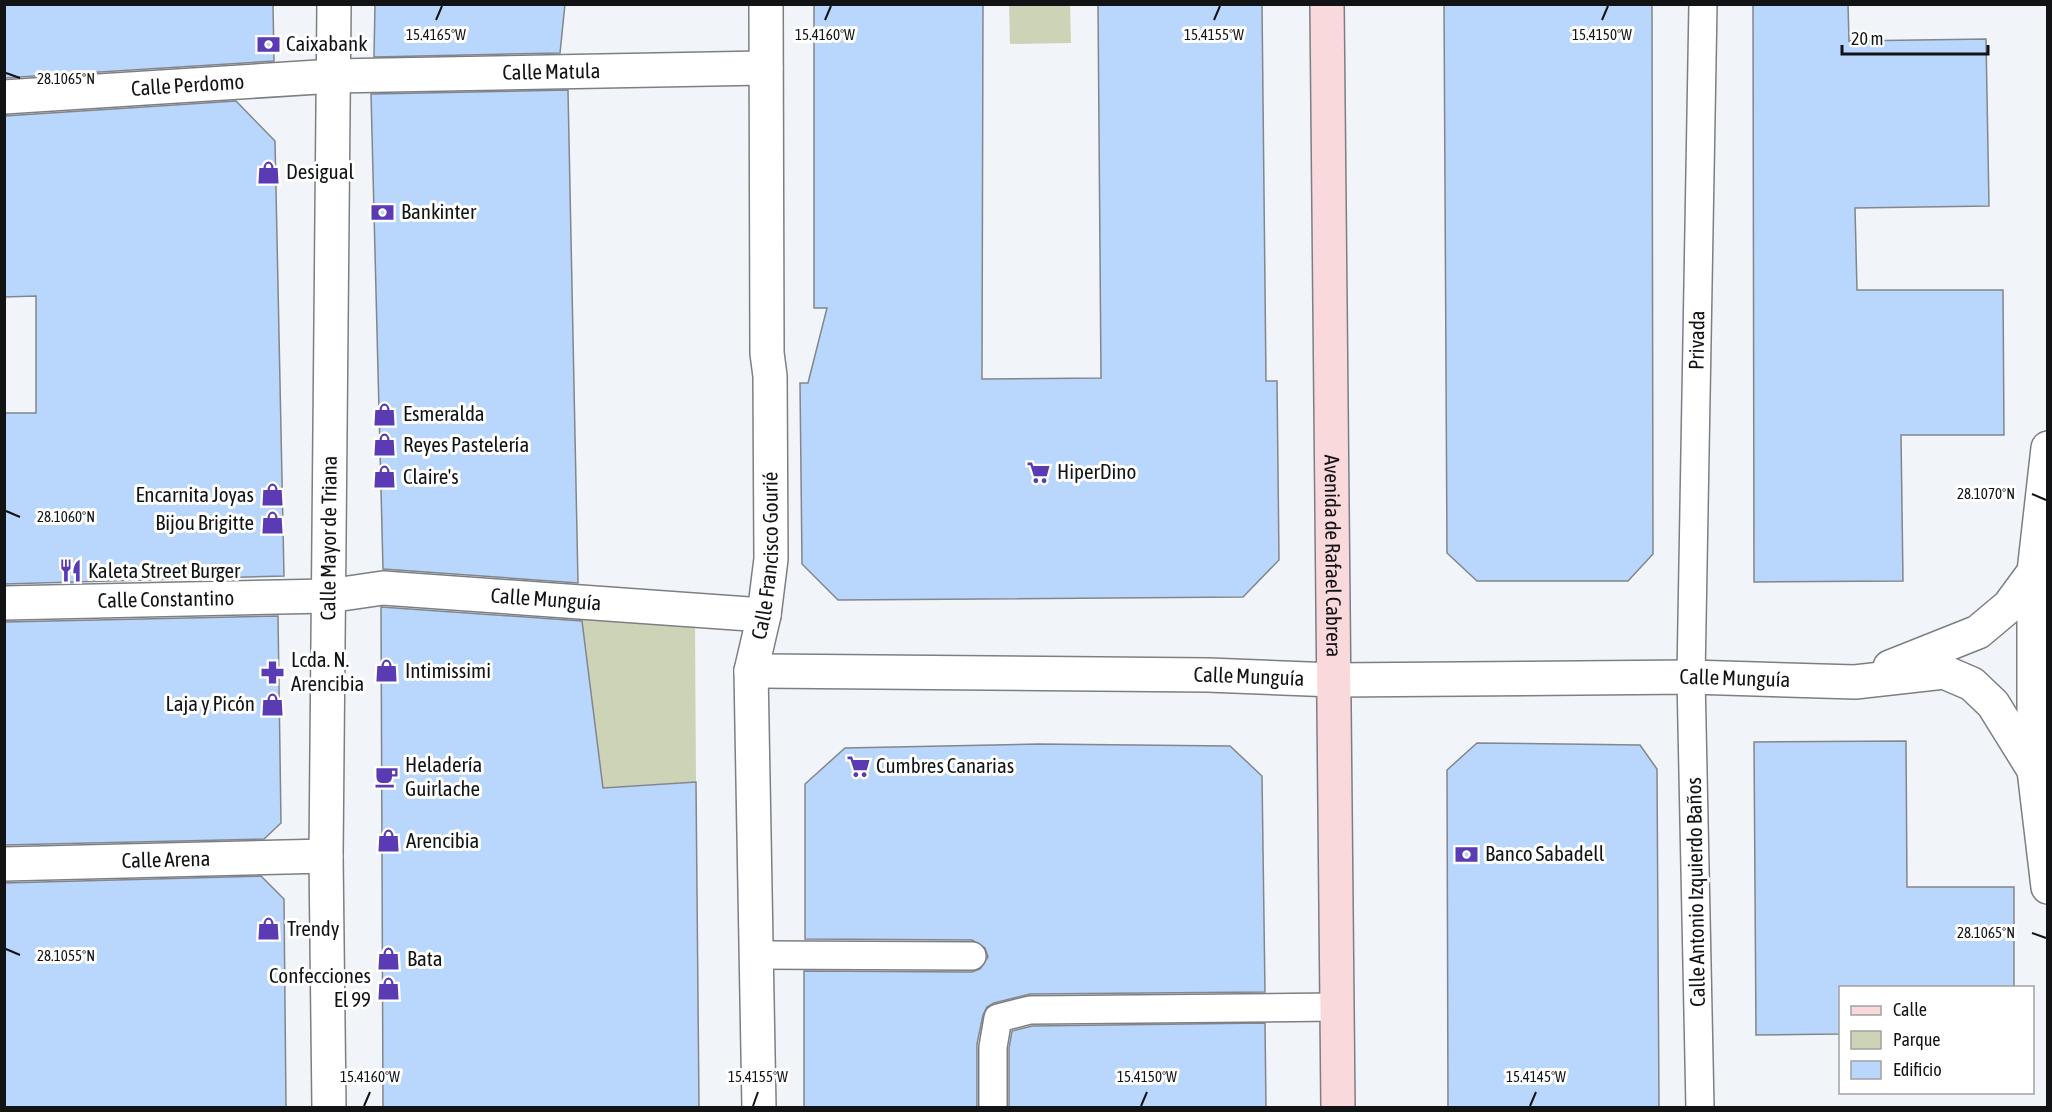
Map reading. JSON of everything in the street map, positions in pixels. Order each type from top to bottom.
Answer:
[{"type":"street","name":"Calle Mayor de Triana","points":[[329,1107],[326,856],[334,4]]},
{"type":"street","name":"Calle Francisco Gourié","points":[[759,1107],[751,671],[764,615],[771,559],[770,376],[767,352],[766,4]]},
{"type":"street","name":"Avenida de Rafael Cabrera","points":[[1327,4],[1338,1107]]},
{"type":"street","name":"Calle Matula","points":[[334,76],[766,68]]},
{"type":"street","name":"Calle Perdomo","points":[[4,97],[334,76]]},
{"type":"street","points":[[2048,448],[2034,572],[2034,770],[2048,887]]},
{"type":"street","points":[[1856,682],[1978,632],[2009,606],[2034,572]]},
{"type":"street","name":"Calle Munguía","points":[[328,596],[382,588],[764,615]]},
{"type":"street","name":"Calle Constantino","points":[[4,603],[328,596]]},
{"type":"street","name":"Calle Munguía","points":[[751,671],[1209,675],[1334,680],[1691,677],[1856,682],[1944,672],[1972,684],[1993,704],[2034,770]]},
{"type":"street","name":"Calle Arena","points":[[4,864],[326,856]]},
{"type":"lane","name":"Privada","points":[[1691,677],[1703,4]]},
{"type":"lane","name":"Calle Antonio Izquierdo Baños","points":[[1691,677],[1700,1107]]},
{"type":"lane","points":[[758,955],[972,956]]},
{"type":"lane","points":[[993,1107],[993,1047],[998,1018],[1030,1010],[1337,1007]]},
{"type":"green space","points":[[1009,5],[1070,5],[1071,43],[1010,44]]},
{"type":"green space","points":[[581,616],[695,626],[696,782],[602,788]]},
{"type":"building","points":[[4,4],[273,4],[274,61],[4,78]]},
{"type":"building","points":[[375,4],[565,4],[560,53],[374,57]]},
{"type":"building","points":[[814,4],[983,4],[982,379],[1101,378],[1098,4],[1262,4],[1266,381],[1277,381],[1279,560],[1243,597],[838,600],[802,564],[800,383],[808,383],[827,308],[814,308]]},
{"type":"building","points":[[1444,4],[1652,4],[1653,554],[1628,581],[1477,581],[1447,553]]},
{"type":"building","points":[[1753,4],[1848,4],[1849,41],[1986,39],[1989,206],[1855,208],[1857,290],[2003,290],[2004,435],[1901,435],[1903,581],[1754,582]]},
{"type":"building","points":[[568,90],[578,583],[383,569],[371,94]]},
{"type":"building","points":[[236,101],[275,141],[284,576],[4,584],[4,413],[36,413],[36,296],[4,297],[4,116]]},
{"type":"building","points":[[381,607],[582,621],[603,788],[696,782],[699,1107],[383,1107]]},
{"type":"building","points":[[278,616],[281,823],[264,839],[4,845],[4,622]]},
{"type":"building","points":[[1906,741],[1907,887],[2014,887],[2014,986],[1839,986],[1839,1034],[1756,1035],[1754,742]]},
{"type":"building","points":[[1477,743],[1640,745],[1657,769],[1659,1107],[1448,1107],[1447,770]]},
{"type":"building","points":[[1039,744],[1230,746],[1262,776],[1265,992],[1030,994],[994,1003],[987,1007],[983,1015],[977,1044],[977,1107],[804,1107],[804,971],[972,972],[980,969],[988,957],[985,948],[972,940],[805,939],[805,784],[845,748]]},
{"type":"building","points":[[261,876],[284,899],[286,1107],[4,1107],[4,883]]},
{"type":"building","points":[[1265,1023],[1266,1107],[1009,1107],[1009,1048],[1012,1031],[1032,1026]]},
{"type":"place","name":"Caixabank","points":[[268,44]]},
{"type":"place","name":"Desigual","points":[[268,172]]},
{"type":"place","name":"Bankinter","points":[[383,212]]},
{"type":"place","name":"Esmeralda","points":[[385,414]]},
{"type":"place","name":"Reyes Pastelería","points":[[385,445]]},
{"type":"place","name":"HiperDino","points":[[1039,472]]},
{"type":"place","name":"Claire's","points":[[385,477]]},
{"type":"place","name":"Encarnita Joyas","points":[[272,495]]},
{"type":"place","name":"Bijou Brigitte","points":[[272,523]]},
{"type":"place","name":"Kaleta Street Burger","points":[[70,571]]},
{"type":"place","name":"Intimissimi","points":[[387,671]]},
{"type":"place","name":"Lcda. N. Arencibia","points":[[273,672]]},
{"type":"place","name":"Laja y Picón","points":[[273,704]]},
{"type":"place","name":"Cumbres Canarias","points":[[858,766]]},
{"type":"place","name":"Heladería Guirlache","points":[[387,777]]},
{"type":"place","name":"Arencibia","points":[[388,841]]},
{"type":"place","name":"Banco Sabadell","points":[[1467,854]]},
{"type":"place","name":"Trendy","points":[[269,929]]},
{"type":"place","name":"Bata","points":[[389,959]]},
{"type":"place","name":"Confecciones El 99","points":[[389,988]]}]
